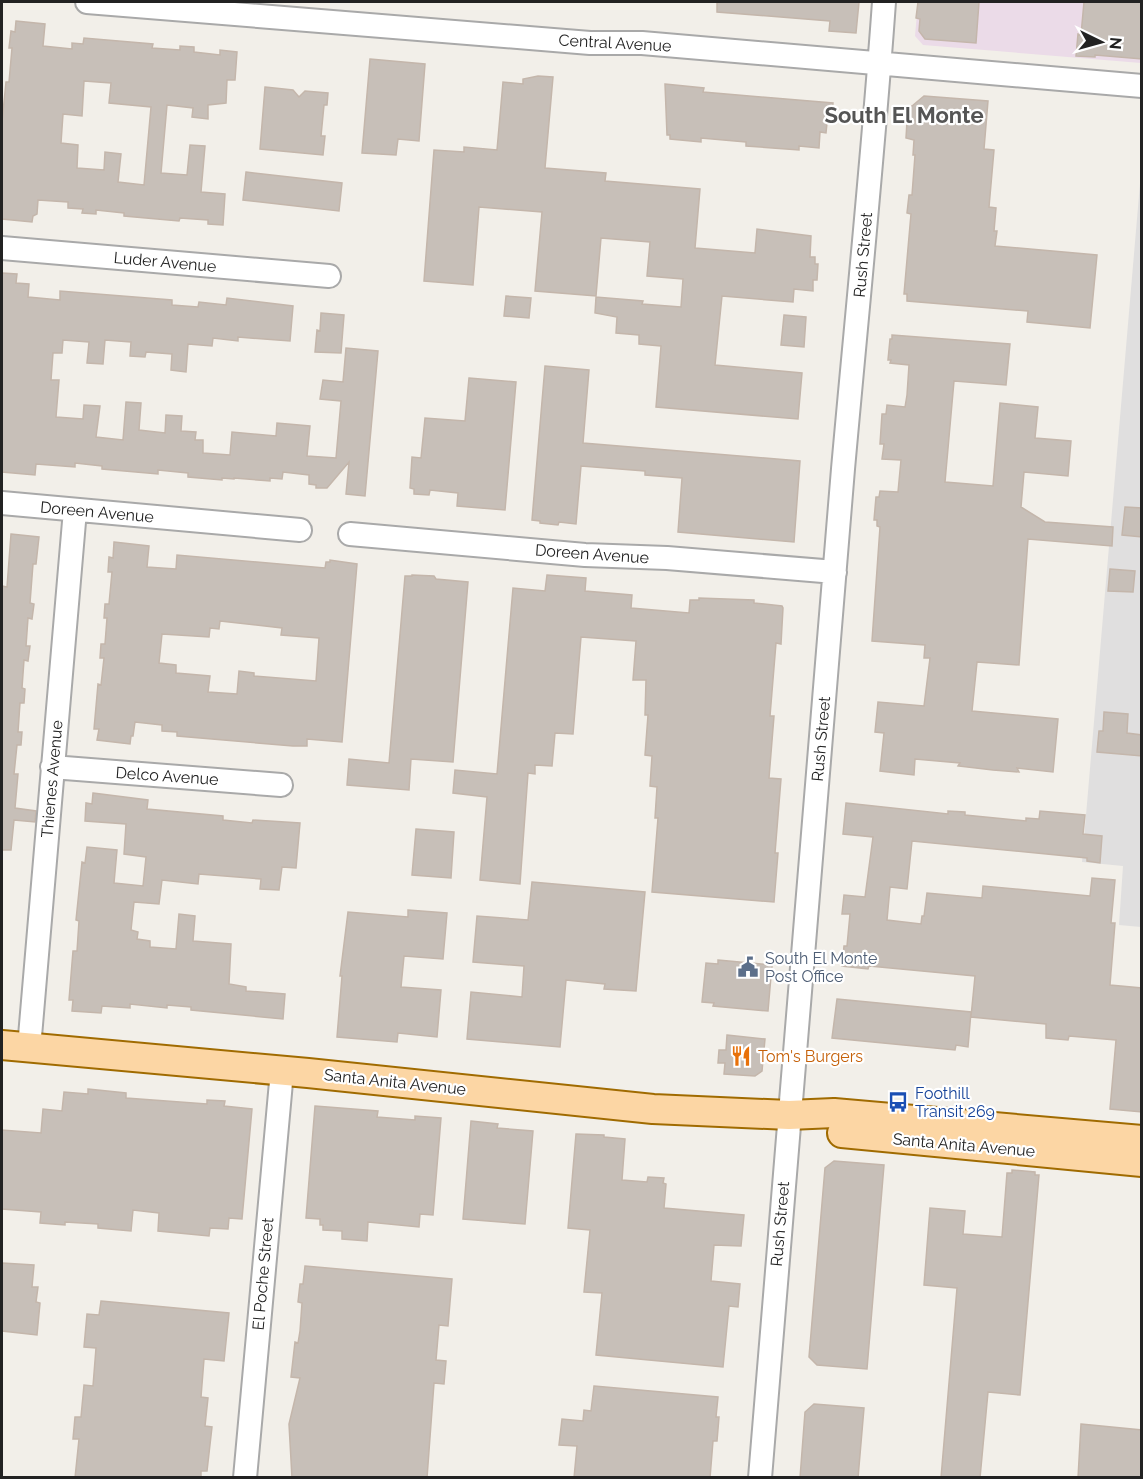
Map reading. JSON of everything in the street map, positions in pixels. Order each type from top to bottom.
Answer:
[{"type":"main road","name":"Santa Anita Avenue","points":[[15,1046],[653,1109],[789,1115],[834,1113],[1142,1140]]},
{"type":"main road","name":"Santa Anita Avenue","points":[[789,1115],[827,1131],[1142,1162]]},
{"type":"street","name":"Central Avenue","points":[[87,2],[590,43],[642,43],[1142,86]]},
{"type":"street","name":"Rush Street","points":[[760,1478],[884,2]]},
{"type":"street","name":"Luder Avenue","points":[[2,248],[329,276]]},
{"type":"street","name":"Doreen Avenue","points":[[2,503],[300,530]]},
{"type":"street","name":"Thienes Avenue","points":[[15,1046],[52,767],[75,510]]},
{"type":"street","name":"Doreen Avenue","points":[[350,534],[585,555],[667,558],[835,572]]},
{"type":"street","name":"Delco Avenue","points":[[52,767],[281,785]]},
{"type":"street","name":"El Poche Street","points":[[245,1478],[282,1071]]},
{"type":"shaded area","points":[[918,2],[1141,2],[1141,63],[923,45],[915,36]]},
{"type":"shaded area","points":[[1141,172],[1141,927],[1119,925],[1123,866],[1082,862]]},
{"type":"building","points":[[717,2],[859,2],[856,33],[829,31],[830,21],[717,12]]},
{"type":"building","points":[[918,2],[979,2],[976,43],[925,39],[919,31],[920,19],[916,18]]},
{"type":"building","points":[[1084,2],[1142,2],[1142,59],[1095,55],[1095,57],[1076,56],[1078,34],[1081,35]]},
{"type":"building","points":[[16,21],[45,24],[43,46],[72,49],[72,43],[83,44],[84,38],[153,44],[152,48],[180,50],[180,46],[194,47],[194,52],[220,55],[220,50],[237,52],[235,80],[227,80],[226,103],[208,105],[208,119],[192,117],[193,108],[167,105],[161,173],[187,175],[190,145],[205,146],[201,192],[225,194],[223,225],[208,224],[208,220],[180,218],[179,221],[124,216],[124,213],[96,210],[96,214],[82,213],[83,209],[68,208],[68,202],[38,200],[37,214],[33,216],[32,222],[2,219],[2,122],[6,82],[9,82],[11,31],[15,32]],"holes":[[[84,81],[111,83],[109,103],[151,107],[144,185],[118,182],[121,154],[105,152],[104,170],[77,168],[78,145],[61,143],[63,114],[82,116]]]},
{"type":"building","points":[[370,59],[425,64],[419,141],[398,139],[396,155],[362,153]]},
{"type":"building","points":[[538,76],[553,77],[545,168],[606,173],[605,181],[700,189],[695,248],[755,253],[757,229],[811,236],[810,257],[815,257],[815,264],[818,264],[817,280],[813,280],[813,291],[794,289],[793,302],[722,296],[715,365],[802,373],[798,419],[656,407],[661,346],[639,344],[639,335],[616,333],[617,317],[595,313],[596,297],[681,307],[683,279],[647,276],[650,242],[601,238],[596,296],[535,291],[542,212],[479,207],[473,285],[424,281],[434,150],[464,152],[464,147],[497,150],[503,82],[523,84],[523,79]]},
{"type":"building","points":[[665,84],[704,88],[703,92],[833,103],[831,123],[827,123],[826,133],[820,132],[819,148],[799,146],[799,150],[746,146],[746,142],[701,138],[701,142],[670,139],[670,135],[667,135]]},
{"type":"building","points":[[265,87],[293,90],[299,97],[305,91],[328,93],[327,105],[324,105],[321,136],[325,136],[323,155],[260,149]]},
{"type":"building","points":[[924,96],[988,101],[984,149],[994,150],[989,207],[996,208],[995,246],[1097,255],[1090,328],[1027,322],[1028,311],[907,301],[907,294],[904,294],[911,214],[907,213],[909,195],[912,195],[915,155],[913,155],[914,140],[906,138],[908,106],[912,106]]},
{"type":"building","points":[[246,172],[342,183],[339,211],[243,200]]},
{"type":"building","points":[[2,273],[17,274],[16,283],[29,284],[28,297],[60,300],[60,291],[172,300],[172,305],[198,307],[199,302],[226,305],[227,298],[293,306],[290,341],[238,337],[238,341],[213,338],[212,346],[188,344],[186,372],[171,370],[172,354],[146,352],[145,357],[130,356],[131,342],[105,340],[103,364],[87,363],[89,342],[63,340],[62,353],[53,353],[51,380],[59,380],[56,417],[83,419],[84,405],[100,406],[96,437],[123,440],[126,402],[141,403],[139,430],[165,433],[166,415],[182,416],[181,431],[196,432],[195,440],[203,440],[203,453],[230,455],[232,432],[276,436],[277,423],[310,426],[307,456],[336,458],[341,401],[320,399],[323,380],[343,382],[346,348],[378,351],[365,496],[346,494],[349,462],[327,488],[316,488],[316,485],[309,484],[309,475],[283,472],[282,479],[270,478],[270,481],[234,478],[222,478],[222,480],[188,477],[188,473],[158,470],[158,474],[102,469],[102,466],[75,463],[75,467],[36,464],[35,475],[2,472]]},
{"type":"building","points":[[506,296],[531,298],[529,318],[504,316]]},
{"type":"building","points":[[321,313],[344,315],[341,353],[315,352]]},
{"type":"building","points":[[784,315],[806,317],[804,347],[781,345]]},
{"type":"building","points":[[892,335],[1010,344],[1006,385],[954,381],[945,482],[993,486],[1000,403],[1038,407],[1035,438],[1071,441],[1068,476],[1024,472],[1021,507],[1045,522],[1113,527],[1112,546],[1028,539],[1019,665],[977,662],[972,711],[1058,719],[1053,772],[1017,768],[1019,772],[993,770],[958,766],[960,763],[915,759],[914,775],[880,771],[884,733],[875,732],[878,702],[924,706],[930,658],[924,658],[925,645],[872,641],[880,527],[877,526],[877,520],[874,520],[876,497],[879,497],[880,491],[898,492],[901,460],[882,459],[884,444],[880,444],[882,414],[886,414],[887,405],[905,407],[909,365],[890,363],[891,360],[888,360]]},
{"type":"building","points":[[545,366],[589,370],[583,443],[800,461],[794,542],[678,532],[682,478],[645,475],[645,471],[581,466],[576,524],[559,522],[558,525],[532,520]]},
{"type":"building","points":[[469,378],[516,382],[505,510],[457,506],[458,493],[430,490],[429,495],[414,494],[414,489],[410,488],[412,457],[421,458],[425,418],[465,421]]},
{"type":"building","points":[[1125,507],[1142,508],[1142,537],[1122,535]]},
{"type":"building","points":[[11,534],[39,537],[36,564],[33,564],[30,603],[34,604],[32,619],[28,618],[26,646],[30,646],[28,661],[24,660],[22,688],[25,689],[24,703],[20,703],[18,732],[22,732],[21,745],[17,745],[14,774],[18,774],[15,808],[36,811],[35,822],[14,820],[11,850],[2,850],[2,586],[7,587]]},
{"type":"building","points":[[114,542],[149,546],[147,567],[176,569],[177,555],[325,568],[326,562],[330,560],[357,564],[342,742],[307,739],[307,746],[293,746],[177,736],[177,732],[162,731],[162,725],[135,722],[130,744],[97,740],[99,729],[94,729],[98,684],[101,685],[104,658],[100,658],[101,644],[105,644],[107,618],[104,618],[105,604],[109,604],[112,572],[108,572],[109,557],[113,558]],"holes":[[[220,621],[282,628],[281,635],[319,638],[316,681],[254,676],[254,673],[239,671],[237,694],[208,692],[210,676],[176,673],[176,665],[159,663],[162,634],[209,637],[210,628],[219,629]]]},
{"type":"building","points":[[1110,569],[1135,571],[1133,592],[1108,591]]},
{"type":"building","points":[[547,575],[586,578],[585,591],[632,595],[631,608],[689,613],[690,600],[699,600],[699,598],[754,600],[754,603],[782,606],[781,644],[776,643],[770,716],[774,716],[769,778],[781,779],[774,902],[652,892],[658,818],[655,818],[657,787],[650,786],[652,756],[645,755],[648,715],[645,715],[646,680],[633,680],[636,641],[581,637],[573,734],[555,733],[552,766],[535,765],[535,774],[528,773],[520,884],[480,880],[487,797],[453,793],[455,770],[497,774],[513,588],[545,591]]},
{"type":"building","points":[[405,576],[468,582],[453,762],[411,759],[409,790],[347,785],[349,759],[389,763]]},
{"type":"building","points":[[1104,712],[1128,714],[1127,733],[1142,735],[1142,756],[1097,752],[1099,731],[1103,731]]},
{"type":"building","points":[[93,793],[148,800],[147,809],[223,816],[223,820],[252,823],[253,820],[300,823],[296,868],[282,867],[279,890],[260,889],[261,879],[199,874],[198,884],[162,880],[159,904],[134,902],[131,930],[138,932],[137,939],[150,941],[150,947],[176,949],[179,914],[195,916],[193,941],[231,944],[229,984],[246,987],[246,991],[285,994],[283,1019],[191,1010],[191,1007],[167,1005],[167,1008],[130,1004],[130,1008],[102,1006],[101,1013],[72,1011],[73,1000],[69,1000],[73,951],[77,951],[79,921],[76,920],[82,862],[85,863],[87,847],[117,850],[114,883],[143,886],[146,857],[124,854],[126,824],[85,821],[86,803],[92,804]]},
{"type":"building","points":[[846,803],[948,814],[948,811],[965,812],[965,815],[1026,821],[1026,818],[1039,819],[1040,811],[1085,815],[1083,834],[1102,836],[1100,863],[1087,861],[1087,858],[912,841],[907,889],[890,887],[887,920],[921,924],[927,893],[982,898],[983,886],[1090,896],[1092,878],[1115,880],[1111,923],[1115,923],[1110,985],[1142,988],[1142,1112],[1110,1109],[1116,1040],[1069,1036],[1068,1040],[1046,1038],[1046,1024],[971,1017],[975,976],[869,966],[868,969],[842,966],[844,946],[847,946],[850,914],[842,914],[844,895],[865,897],[873,837],[843,834]]},
{"type":"building","points":[[416,829],[454,832],[451,878],[412,875]]},
{"type":"building","points":[[532,882],[645,892],[636,991],[604,989],[605,984],[566,980],[560,1047],[467,1039],[471,992],[522,997],[524,966],[473,962],[477,916],[528,920]]},
{"type":"building","points":[[408,910],[447,913],[443,959],[404,956],[401,987],[441,990],[437,1037],[398,1033],[397,1042],[337,1037],[342,976],[340,976],[348,912],[408,917]]},
{"type":"building","points":[[718,960],[772,965],[768,1011],[713,1006],[714,1003],[702,1002],[706,963],[718,964]]},
{"type":"building","points":[[837,999],[971,1012],[968,1047],[956,1045],[955,1050],[832,1038]]},
{"type":"building","points":[[727,1035],[765,1039],[762,1071],[755,1076],[724,1074],[725,1063],[718,1063],[719,1050],[726,1050]]},
{"type":"building","points":[[88,1089],[126,1093],[126,1098],[207,1104],[207,1100],[225,1101],[224,1106],[252,1109],[242,1219],[229,1218],[228,1229],[210,1228],[209,1236],[158,1231],[159,1213],[133,1210],[131,1231],[98,1228],[98,1224],[40,1223],[41,1212],[2,1209],[2,1130],[41,1133],[43,1109],[62,1111],[64,1092],[88,1094]]},
{"type":"building","points":[[315,1106],[378,1111],[377,1117],[415,1120],[415,1116],[441,1118],[433,1215],[420,1214],[419,1227],[368,1222],[367,1241],[342,1239],[342,1231],[323,1230],[320,1219],[306,1218]]},
{"type":"building","points":[[471,1121],[498,1124],[497,1128],[533,1131],[525,1224],[463,1219]]},
{"type":"building","points":[[576,1134],[604,1135],[604,1137],[625,1139],[622,1180],[647,1182],[648,1177],[664,1178],[663,1183],[666,1184],[664,1208],[744,1215],[741,1246],[714,1245],[711,1281],[740,1284],[738,1307],[729,1306],[723,1367],[596,1355],[602,1293],[584,1292],[590,1230],[568,1228]]},
{"type":"building","points":[[834,1161],[884,1165],[867,1369],[817,1365],[809,1357],[825,1168]]},
{"type":"building","points":[[1012,1170],[1035,1172],[1035,1175],[1039,1175],[1020,1395],[988,1392],[980,1478],[941,1478],[957,1288],[924,1285],[930,1208],[965,1211],[963,1234],[1002,1237],[1007,1173],[1012,1173]]},
{"type":"building","points":[[2,1263],[34,1265],[32,1287],[38,1287],[36,1302],[40,1303],[37,1335],[2,1331]]},
{"type":"building","points":[[305,1266],[452,1279],[448,1326],[439,1325],[436,1360],[446,1361],[444,1384],[434,1383],[427,1478],[292,1478],[289,1424],[300,1378],[291,1377],[295,1342],[298,1343],[300,1331],[302,1303],[298,1302]]},
{"type":"building","points":[[101,1301],[229,1313],[224,1361],[204,1359],[201,1397],[208,1398],[205,1426],[212,1427],[207,1471],[201,1471],[201,1478],[75,1478],[79,1439],[73,1439],[75,1417],[81,1417],[84,1385],[93,1386],[96,1348],[84,1347],[87,1314],[99,1315]]},
{"type":"building","points":[[594,1386],[718,1397],[717,1441],[713,1441],[710,1478],[574,1478],[577,1446],[559,1445],[562,1419],[583,1421],[584,1410],[591,1411]]},
{"type":"building","points":[[814,1404],[864,1408],[858,1478],[800,1478],[805,1412]]},
{"type":"building","points":[[1081,1424],[1142,1430],[1142,1478],[1078,1478]]},
{"type":"place","name":"South El Monte Post Office","points":[[748,967]]},
{"type":"place","name":"Tom's Burgers","points":[[741,1056]]},
{"type":"place","name":"Foothill Transit 269","points":[[898,1102]]},
{"type":"district","name":"South El Monte","points":[[904,115]]}]
